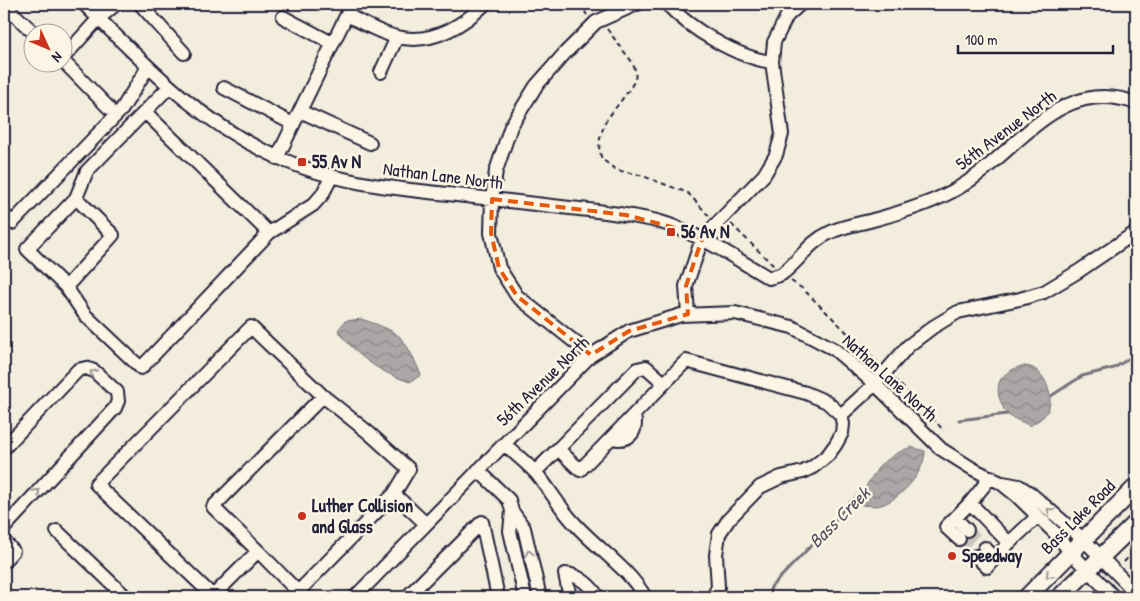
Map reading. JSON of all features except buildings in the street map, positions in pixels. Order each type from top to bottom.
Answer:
[{"type":"main road","name":"Bass Lake Road","points":[[1027,597],[1136,487]]},
{"type":"main road","points":[[1060,597],[1136,522]]},
{"type":"street","name":"Nathan Lane North","points":[[84,4],[169,87],[196,110],[230,133],[278,158],[332,176],[376,186],[626,215],[687,231],[702,239]]},
{"type":"street","points":[[72,49],[99,18],[116,4]]},
{"type":"street","points":[[140,4],[184,53]]},
{"type":"street","points":[[278,158],[350,9],[371,28],[397,37],[410,39],[431,36],[451,30],[469,19],[485,4]]},
{"type":"street","points":[[591,355],[517,296],[499,268],[491,232],[492,199],[496,171],[511,126],[536,86],[596,22],[637,4]]},
{"type":"street","points":[[667,4],[685,22],[737,53],[757,60],[772,62]]},
{"type":"street","points":[[688,314],[686,286],[702,239],[764,175],[776,155],[782,134],[772,62],[774,42],[788,16],[800,4]]},
{"type":"street","points":[[4,5],[22,22]]},
{"type":"street","points":[[283,17],[332,44]]},
{"type":"street","points":[[382,72],[397,37]]},
{"type":"street","points":[[4,215],[12,223],[48,188],[122,109],[148,67]]},
{"type":"street","points":[[72,70],[109,108]]},
{"type":"street","points":[[169,87],[87,171],[76,198],[27,249],[66,287],[85,315],[141,368],[269,233],[313,205],[322,195],[332,176]]},
{"type":"street","points":[[224,88],[294,124]]},
{"type":"street","name":"56th Avenue North","points":[[702,239],[769,278],[782,274],[814,241],[829,232],[901,212],[933,200],[971,181],[1052,112],[1069,103],[1105,96],[1122,98],[1136,103]]},
{"type":"street","points":[[300,111],[370,143]]},
{"type":"street","points":[[145,112],[269,233]]},
{"type":"street","points":[[66,287],[113,235],[76,198]]},
{"type":"street","points":[[841,415],[875,384],[908,346],[933,327],[958,312],[1044,292],[1079,271],[1136,232]]},
{"type":"street","name":"Nathan Lane North","points":[[688,314],[735,313],[792,327],[834,349],[875,384],[941,449],[973,469],[996,480],[1019,486],[1030,493],[1084,540],[1136,593]]},
{"type":"street","name":"56th Avenue North","points":[[355,597],[591,355],[629,331],[674,316],[688,314]]},
{"type":"street","points":[[258,551],[213,596],[96,484],[251,327],[323,396],[409,469],[394,494],[301,595],[258,551],[213,507],[323,396]]},
{"type":"street","points":[[558,449],[580,470],[686,361],[806,393],[827,402],[841,415],[844,424],[842,433],[828,455],[813,467],[802,472],[781,476],[760,487],[729,519],[719,534],[716,555],[718,587],[713,597]]},
{"type":"street","points":[[535,472],[637,369],[646,367],[664,383]]},
{"type":"street","points":[[4,448],[78,370],[86,368],[94,371],[117,392],[118,400],[115,408],[4,528]]},
{"type":"street","points":[[504,444],[535,472],[556,502],[576,525],[628,576],[645,597]]},
{"type":"street","points":[[478,470],[509,500],[512,511],[524,528],[540,597]]},
{"type":"street","name":"Nathan Lane North","points":[[996,480],[1056,533],[1071,553],[1114,597]]},
{"type":"street","points":[[963,534],[946,526],[996,480]]},
{"type":"street","points":[[394,494],[426,524]]},
{"type":"street","points":[[970,503],[1009,543]]},
{"type":"street","points":[[512,511],[510,531],[526,597]]},
{"type":"street","points":[[980,552],[987,567],[1038,516]]},
{"type":"street","points":[[407,597],[482,522],[498,597]]},
{"type":"street","points":[[57,531],[126,597]]},
{"type":"street","points":[[4,541],[13,551],[4,560]]},
{"type":"street","points":[[570,597],[565,574],[572,574],[578,577],[598,597]]},
{"type":"path","points":[[1124,562],[1136,549]]},
{"type":"highlighted area","points":[[492,199],[626,215],[687,231],[702,239],[686,286],[688,314],[629,331],[591,355],[517,296],[499,268],[491,233]]},
{"type":"water","points":[[361,319],[386,328],[400,337],[415,360],[421,375],[410,382],[389,374],[361,356],[338,330],[345,321]]},
{"type":"water","points":[[1021,366],[1031,367],[1038,371],[1048,386],[1049,392],[1050,404],[1048,410],[1030,426],[1008,415],[998,391],[1002,377]]},
{"type":"water","points":[[911,447],[925,451],[924,459],[916,476],[904,491],[889,502],[879,506],[861,505],[862,492],[880,465],[897,453]]},
{"type":"waterway","name":"Bass Creek","points":[[1051,396],[1082,376],[1114,368],[1136,354]]},
{"type":"waterway","name":"Bass Creek","points":[[959,420],[1007,414]]},
{"type":"waterway","name":"Bass Creek","points":[[768,597],[771,587],[834,522],[849,503],[862,493]]},
{"type":"tunnel","points":[[967,530],[985,548]]},
{"type":"tunnel","points":[[959,539],[976,556]]},
{"type":"place","name":"55 Av N","points":[[302,162]]},
{"type":"place","name":"56 Av N","points":[[671,232]]},
{"type":"place","name":"Luther Collision and Glass","points":[[302,516]]},
{"type":"place","name":"Speedway","points":[[952,556]]}]
